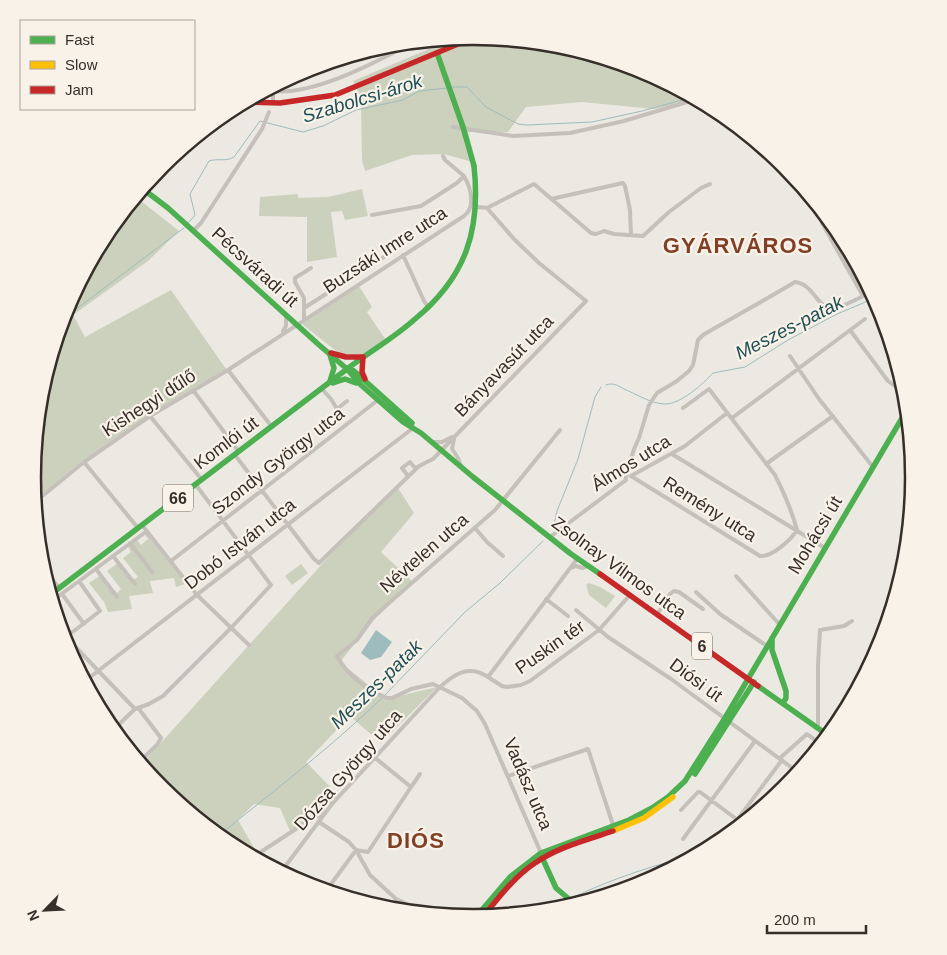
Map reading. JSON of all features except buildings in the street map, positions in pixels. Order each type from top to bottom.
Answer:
[{"type":"main road","points":[[259,102],[306,100],[335,95],[454,46]]},
{"type":"main road","name":"Komlói út","points":[[57,592],[61,591],[140,526],[363,357],[405,328],[429,308],[448,287],[462,264],[472,239],[477,207],[477,181],[463,127],[437,53]]},
{"type":"main road","name":"Pécsváradi út","points":[[148,193],[348,369]]},
{"type":"main road","points":[[324,387],[345,379],[364,383],[362,372],[363,357],[346,357],[328,352]]},
{"type":"main road","points":[[324,387],[334,372],[333,363],[328,352]]},
{"type":"main road","name":"Zsolnay Vilmos utca","points":[[348,369],[350,374],[364,383],[462,468],[577,559],[823,732]]},
{"type":"main road","name":"Zsolnay Vilmos utca","points":[[364,383],[378,400],[421,433]]},
{"type":"main road","name":"Mohácsi út","points":[[727,720],[747,678],[901,419]]},
{"type":"main road","points":[[772,636],[774,655],[786,691],[786,698],[783,703]]},
{"type":"main road","points":[[765,648],[774,655]]},
{"type":"main road","points":[[482,910],[510,877],[541,856],[614,828],[644,813],[673,792],[694,769],[754,682]]},
{"type":"main road","points":[[490,909],[518,877],[541,856]]},
{"type":"main road","name":"Vadász utca","points":[[541,856],[554,886],[568,899]]},
{"type":"street","points":[[283,89],[300,90],[326,82],[390,54]]},
{"type":"street","points":[[273,95],[273,102]]},
{"type":"street","points":[[453,127],[513,136],[570,134],[624,121],[685,101]]},
{"type":"street","points":[[193,231],[201,223],[269,112]]},
{"type":"street","points":[[372,215],[421,206],[457,183],[464,176],[445,160],[443,156]]},
{"type":"street","name":"Buzsáki Imre utca","points":[[296,324],[470,212],[471,199],[464,176]]},
{"type":"street","points":[[477,207],[487,208],[534,184],[592,234],[604,231],[644,236],[669,212],[701,188],[710,184]]},
{"type":"street","points":[[551,199],[623,184],[630,210],[631,235]]},
{"type":"street","name":"Bányavasút utca","points":[[416,469],[429,462],[586,301],[539,263],[514,239],[487,208]]},
{"type":"street","points":[[625,481],[650,404],[657,393],[690,371],[693,366],[698,340],[703,335],[795,282],[805,284],[819,302],[832,311],[863,296],[822,223]]},
{"type":"street","points":[[304,308],[394,250]]},
{"type":"street","points":[[403,255],[429,308]]},
{"type":"street","points":[[304,319],[304,298],[295,282],[295,278],[311,268]]},
{"type":"street","points":[[282,333],[286,326],[286,316]]},
{"type":"street","points":[[732,418],[865,320]]},
{"type":"street","name":"Kishegyi dűlő","points":[[42,497],[84,462],[150,416],[228,370],[296,324]]},
{"type":"street","points":[[850,330],[888,381],[896,386]]},
{"type":"street","points":[[790,356],[873,467]]},
{"type":"street","points":[[228,370],[272,427]]},
{"type":"street","points":[[324,387],[337,408],[347,401]]},
{"type":"street","points":[[683,408],[709,389],[780,485],[793,514],[797,530]]},
{"type":"street","points":[[193,390],[288,525],[314,560],[319,563],[416,469],[410,462],[402,468],[408,476]]},
{"type":"street","name":"Szondy György utca","points":[[170,561],[378,400]]},
{"type":"street","name":"Álmos utca","points":[[550,537],[631,476],[672,454],[727,413]]},
{"type":"street","points":[[150,416],[202,480]]},
{"type":"street","points":[[766,464],[833,416]]},
{"type":"street","name":"Dobó István utca","points":[[90,677],[413,428]]},
{"type":"street","name":"Névtelen utca","points":[[439,688],[434,684],[427,684],[392,698],[384,697],[351,676],[344,668],[338,656],[356,640],[373,617],[495,510],[560,430]]},
{"type":"street","points":[[431,442],[442,442],[456,435]]},
{"type":"street","points":[[456,435],[451,446],[462,468]]},
{"type":"street","points":[[672,454],[826,548]]},
{"type":"street","points":[[84,462],[140,526],[147,531],[197,595],[250,645]]},
{"type":"street","name":"Remény utca","points":[[631,476],[762,557],[791,540],[797,530]]},
{"type":"street","points":[[119,725],[137,709],[163,696],[231,628],[271,583],[196,484]]},
{"type":"street","points":[[475,528],[486,542],[503,556]]},
{"type":"street","points":[[58,595],[147,531]]},
{"type":"street","points":[[130,543],[152,572]]},
{"type":"street","points":[[113,556],[135,584]]},
{"type":"street","name":"Puskin tér","points":[[577,559],[488,677],[502,686],[520,685],[546,671],[599,630],[629,596]]},
{"type":"street","points":[[568,571],[576,566],[582,568],[588,566]]},
{"type":"street","points":[[96,569],[117,597]]},
{"type":"street","points":[[736,576],[780,625]]},
{"type":"street","points":[[71,634],[100,611],[79,581]]},
{"type":"street","points":[[55,583],[84,624]]},
{"type":"street","points":[[656,615],[674,591],[679,592],[703,609]]},
{"type":"street","points":[[696,592],[720,614],[765,648]]},
{"type":"street","points":[[546,599],[568,616]]},
{"type":"street","name":"Diósi út","points":[[576,610],[599,630],[672,679],[793,768]]},
{"type":"street","points":[[818,728],[820,630],[842,627],[852,621]]},
{"type":"street","points":[[76,647],[137,709],[161,738],[144,758]]},
{"type":"street","name":"Dózsa György utca","points":[[285,866],[326,812],[374,757],[446,681],[462,672],[475,670],[488,677]]},
{"type":"street","name":"Vadász utca","points":[[439,688],[462,698],[477,711],[508,776],[541,856]]},
{"type":"street","points":[[739,818],[781,759],[809,733],[816,740]]},
{"type":"street","points":[[683,839],[755,741]]},
{"type":"street","points":[[508,776],[588,749],[614,828]]},
{"type":"street","points":[[374,757],[411,787]]},
{"type":"street","points":[[356,850],[368,852],[420,774]]},
{"type":"street","points":[[681,810],[698,792],[737,820]]},
{"type":"street","points":[[259,853],[302,824],[326,812]]},
{"type":"street","points":[[319,822],[349,842],[356,850],[370,875],[380,886],[396,899],[407,904]]},
{"type":"street","points":[[331,885],[356,850]]},
{"type":"green space","points":[[474,45],[502,46],[558,54],[612,68],[639,78],[687,101],[654,109],[582,102],[526,107],[508,132],[468,132],[476,163],[444,154],[412,155],[365,171],[362,161],[361,97],[353,81],[433,47]]},
{"type":"green space","points":[[362,189],[368,216],[345,220],[342,211],[331,212],[337,257],[307,262],[307,217],[259,216],[260,197],[298,194],[298,198],[328,197]]},
{"type":"green space","points":[[141,201],[179,231],[148,261],[73,315],[85,337],[171,290],[226,369],[148,415],[82,461],[42,495],[42,449],[45,421],[56,366],[64,339],[74,312],[99,261],[114,237]]},
{"type":"green space","points":[[359,286],[372,307],[367,312],[388,343],[365,358],[360,354],[340,354],[302,324]]},
{"type":"green space","points":[[398,488],[414,513],[381,552],[413,582],[374,620],[340,662],[386,699],[437,687],[381,743],[350,716],[306,762],[338,795],[324,810],[290,831],[280,808],[254,804],[238,820],[256,851],[233,837],[188,802],[146,759],[332,553]]},
{"type":"green space","points":[[147,531],[188,583],[176,587],[174,578],[150,581],[153,593],[129,596],[132,609],[108,612],[104,602],[89,583],[101,575],[117,593],[121,589],[107,571],[118,563],[133,580],[138,577],[123,558],[131,552],[128,547],[137,540],[141,545],[148,539],[145,535]]},
{"type":"green space","points":[[301,564],[308,573],[292,585],[285,576]]},
{"type":"green space","points":[[589,583],[615,596],[606,608],[589,595],[586,584]]},
{"type":"water","points":[[376,630],[392,642],[381,657],[370,660],[361,653]]},
{"type":"waterway","name":"Szabolcsi-árok","points":[[451,87],[467,87],[486,107],[518,124],[527,125],[592,122],[683,100]]},
{"type":"waterway","name":"Szabolcsi-árok","points":[[188,223],[195,215],[190,194],[209,161],[234,157],[260,121],[303,132],[323,126],[356,110],[403,100],[419,91],[447,88]]},
{"type":"waterway","name":"Szabolcsi-árok","points":[[75,310],[184,228]]},
{"type":"waterway","name":"Meszes-patak","points":[[606,385],[616,385],[655,402],[665,404],[678,401],[691,393],[713,373],[745,367],[788,340],[837,314],[868,301]]},
{"type":"waterway","name":"Meszes-patak","points":[[553,529],[557,511],[578,459],[595,397],[601,387]]},
{"type":"waterway","name":"Meszes-patak","points":[[385,695],[465,612],[500,583],[543,541]]},
{"type":"waterway","name":"Meszes-patak","points":[[225,831],[322,752],[382,698]]},
{"type":"waterway","points":[[572,898],[603,884],[673,861]]},
{"type":"traffic: fast","points":[[437,53],[463,127]]},
{"type":"traffic: fast","points":[[463,127],[474,166]]},
{"type":"traffic: fast","points":[[347,369],[415,319],[447,286],[458,269],[472,231],[476,189],[474,166]]},
{"type":"traffic: fast","points":[[148,193],[168,208],[318,344],[347,369],[354,371],[412,423]]},
{"type":"traffic: fast","points":[[330,355],[334,368],[330,381]]},
{"type":"traffic: fast","points":[[347,369],[361,385],[403,422],[421,433],[473,477],[571,554],[600,574]]},
{"type":"traffic: fast","points":[[56,590],[347,369]]},
{"type":"traffic: fast","points":[[333,383],[345,379],[356,383]]},
{"type":"traffic: fast","points":[[482,910],[510,877],[541,853],[629,820],[668,797],[685,781],[725,718],[902,419]]},
{"type":"traffic: fast","points":[[772,638],[772,650],[786,691],[786,698],[783,703]]},
{"type":"traffic: fast","points":[[695,774],[754,682]]},
{"type":"traffic: fast","points":[[758,686],[823,732]]},
{"type":"traffic: fast","points":[[541,855],[556,888],[569,899]]},
{"type":"traffic: slow","points":[[613,831],[644,818],[673,797]]},
{"type":"traffic: jam","points":[[258,102],[280,103],[335,95],[454,46]]},
{"type":"traffic: jam","points":[[331,353],[346,357],[363,357],[362,372],[365,379]]},
{"type":"traffic: jam","points":[[600,574],[758,686]]},
{"type":"traffic: jam","points":[[489,909],[513,881],[544,857],[563,848],[613,831]]},
{"type":"district","name":"GYÁRVÁROS","points":[[738,245]]},
{"type":"district","name":"DIÓS","points":[[416,840]]}]
